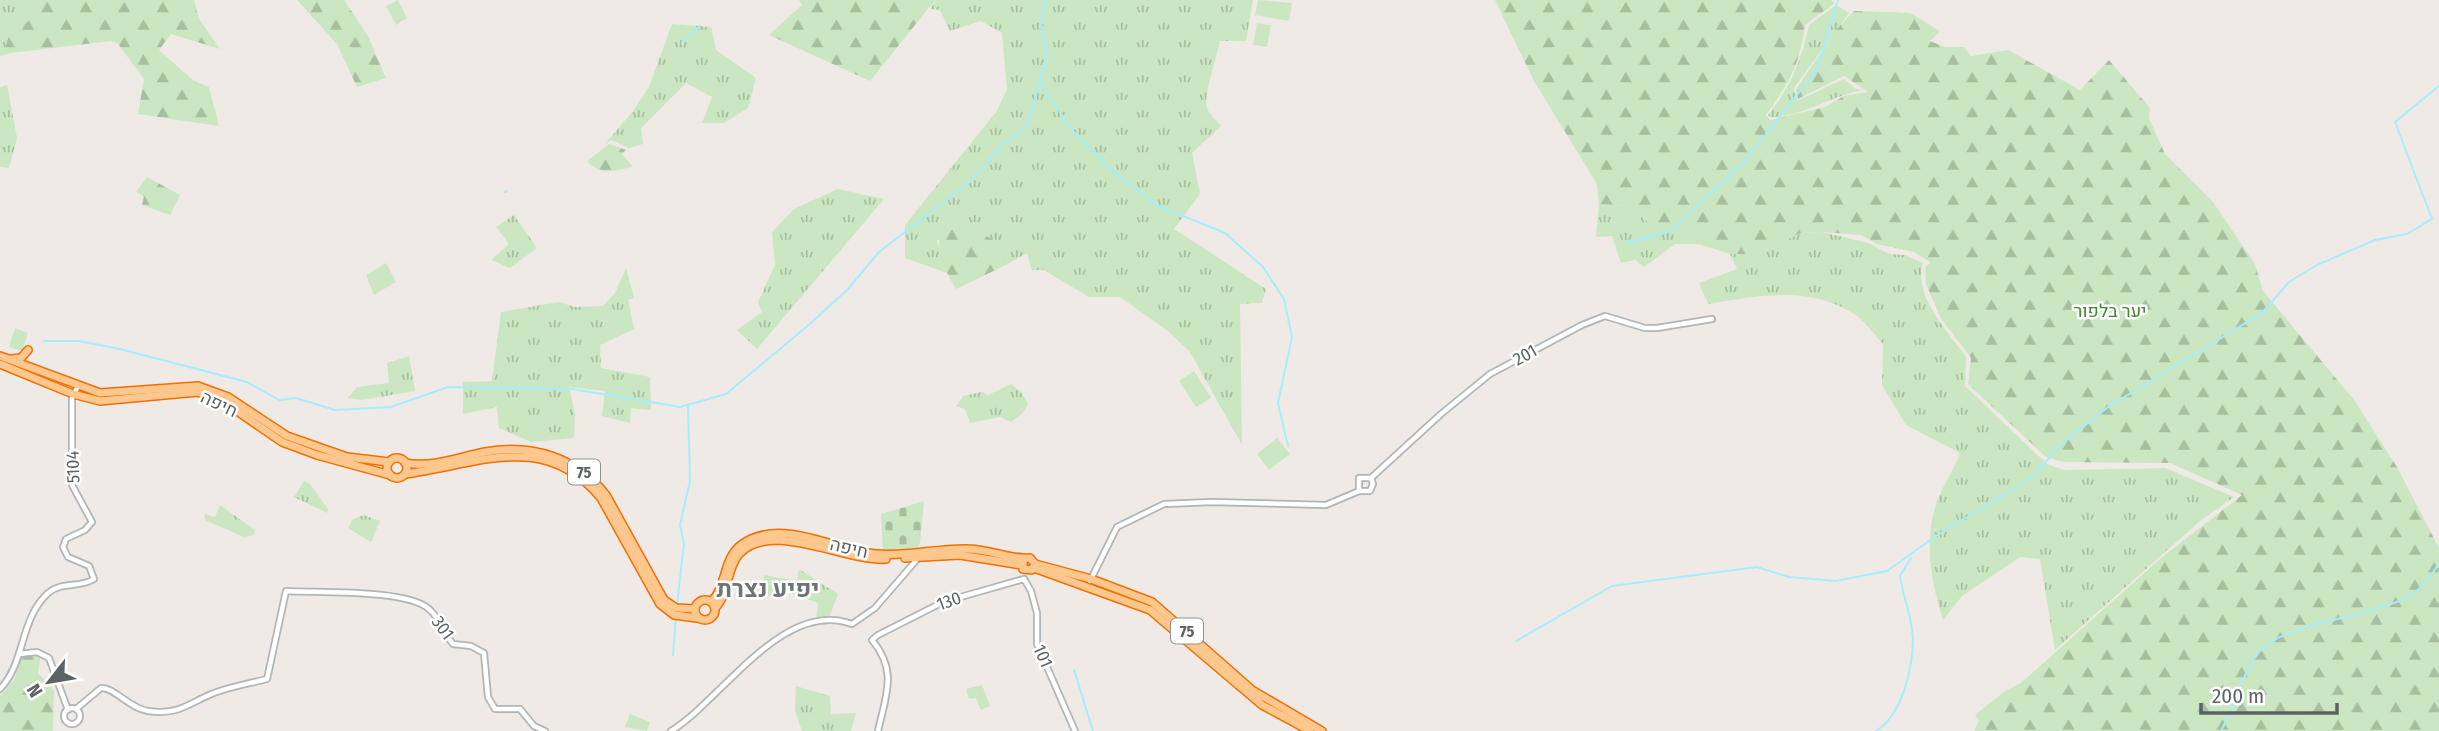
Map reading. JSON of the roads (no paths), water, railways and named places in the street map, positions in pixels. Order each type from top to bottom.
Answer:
[{"type":"highway","points":[[9,359],[21,358],[28,350]]},
{"type":"highway","name":"חיפה","points":[[0,356],[78,386],[111,394],[198,386],[228,397],[287,436],[347,457],[388,463]]},
{"type":"highway","name":"חיפה","points":[[0,364],[76,395],[111,401],[198,392],[224,402],[282,442],[317,455],[390,475]]},
{"type":"highway","name":"75","points":[[388,463],[397,458],[405,463],[424,465],[508,450],[550,454],[567,460],[595,481],[606,495],[664,600],[676,608],[695,608]]},
{"type":"highway","points":[[388,463],[390,475],[396,478],[405,474],[503,456],[548,459],[565,466],[590,485],[601,498],[660,604],[674,615],[697,618],[706,618],[714,604],[704,601],[695,608],[697,618]]},
{"type":"highway","points":[[405,463],[405,474]]},
{"type":"highway","name":"חיפה","points":[[714,604],[735,551],[743,543],[769,534],[803,537],[878,555],[965,548],[984,550],[1027,568]]},
{"type":"highway","name":"חיפה","points":[[714,604],[722,598],[734,561],[746,548],[780,540],[867,560],[960,555],[1027,568]]},
{"type":"highway","name":"75","points":[[1027,568],[1089,582],[1152,602],[1252,690],[1322,731]]},
{"type":"highway","name":"75","points":[[1089,582],[1150,610],[1262,705],[1310,731]]},
{"type":"street","name":"201","points":[[1371,478],[1441,414],[1490,374],[1582,325],[1605,316],[1645,328],[1712,319]]},
{"type":"street","name":"5104","points":[[0,689],[12,675],[23,632],[49,592],[55,588],[94,579],[89,566],[68,557],[63,547],[66,539],[85,530],[92,522],[72,485],[74,410],[78,386]]},
{"type":"street","points":[[1089,582],[1117,527],[1164,504],[1212,502],[1326,505],[1359,491],[1370,491],[1373,484],[1371,478],[1359,478],[1359,491]]},
{"type":"street","points":[[671,731],[691,718],[730,678],[781,637],[807,624],[835,621],[852,624],[866,615],[920,557]]},
{"type":"street","name":"130","points":[[878,731],[888,671],[886,658],[872,640],[883,631],[943,602],[1027,568]]},
{"type":"street","name":"101","points":[[1027,568],[1037,613],[1037,644],[1075,731]]},
{"type":"street","name":"301","points":[[76,709],[101,688],[109,688],[134,707],[161,712],[191,707],[209,695],[267,679],[286,591],[401,597],[421,603],[434,614],[453,644],[471,646],[484,653],[488,697],[495,709],[520,709],[534,726],[545,731]]},
{"type":"street","points":[[19,654],[37,652],[49,658],[68,710],[66,720],[74,724],[80,717],[76,709],[68,710]]},
{"type":"waterway","points":[[44,341],[79,341],[120,349],[247,382],[279,400],[296,398],[335,410],[391,407],[448,387],[572,389],[680,407],[726,394],[848,289],[879,252],[970,182],[1004,143],[1027,126],[1047,57],[1041,22],[1046,0]]},
{"type":"waterway","points":[[1627,243],[1671,231],[1744,162],[1818,68],[1838,0]]},
{"type":"waterway","points":[[682,43],[700,26]]},
{"type":"waterway","points":[[1039,82],[1074,132],[1115,173],[1156,205],[1225,233],[1263,267],[1284,299],[1292,337],[1278,403],[1288,446]]},
{"type":"waterway","points":[[1516,641],[1612,586],[1757,567],[1789,577],[1836,581],[1887,571],[1936,536],[2033,477],[2059,446],[2108,407],[2262,313],[2289,282],[2317,265],[2375,240],[2407,234],[2432,219],[2395,122],[2439,86]]},
{"type":"waterway","points":[[677,605],[684,544],[680,525],[690,481],[688,406]]},
{"type":"waterway","points":[[1876,731],[1893,714],[1908,678],[1913,633],[1900,576],[1911,558]]},
{"type":"waterway","points":[[2221,731],[2250,666],[2269,643],[2288,633],[2383,607],[2405,598],[2423,586],[2439,564]]},
{"type":"waterway","points":[[673,655],[676,617]]},
{"type":"waterway","points":[[1074,670],[1093,731]]},
{"type":"district","name":"יפיע נצרת","points":[[768,589]]},
{"type":"park label","name":"יער בלפור","points":[[2110,311]]}]
